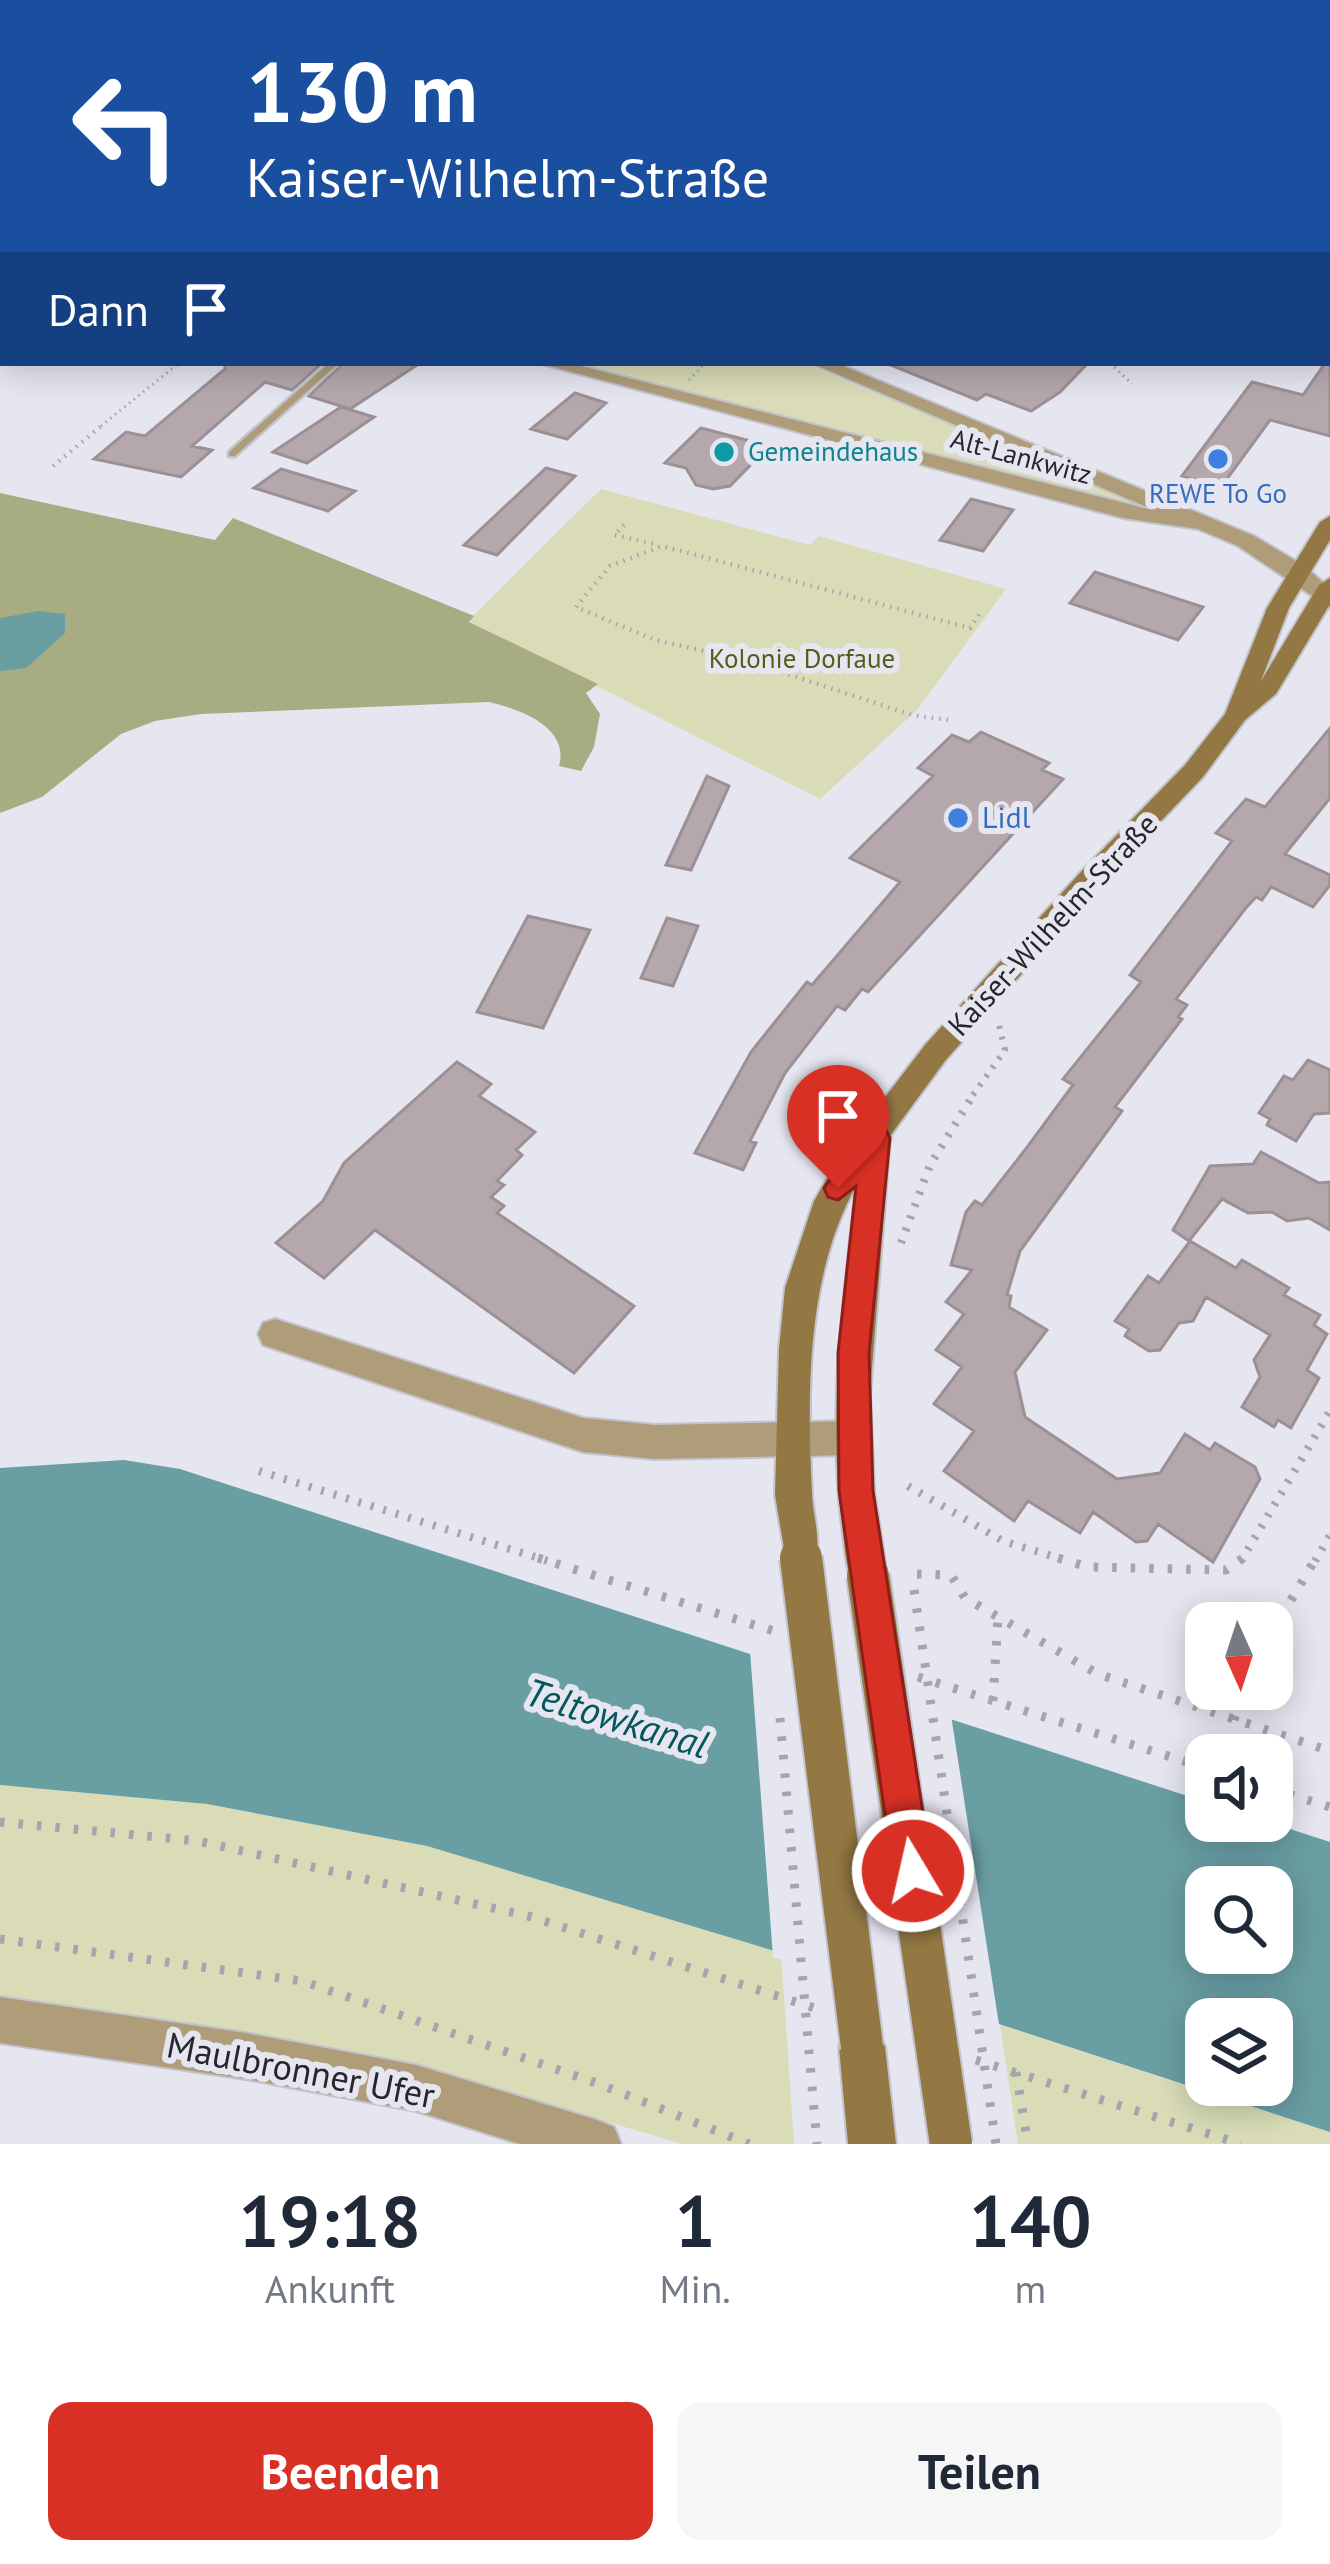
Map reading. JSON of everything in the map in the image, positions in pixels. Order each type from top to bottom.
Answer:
[{"type":"main road","name":"Kaiser-Wilhelm-Straße","points":[[1236,715],[1250,672],[1298,572],[1330,522]]},
{"type":"main road","name":"Kaiser-Wilhelm-Straße","points":[[872,2144],[800,1553],[793,1440],[802,1288],[825,1211],[851,1165],[876,1138],[914,1078],[1195,771],[1236,715],[1268,689],[1328,594]]},
{"type":"main road","name":"Kaiser-Wilhelm-Straße","points":[[876,1138],[854,1353],[854,1438],[886,1574],[951,2144]]},
{"type":"street","name":"Alt-Lankwitz","points":[[559,366],[1130,514],[1204,523]]},
{"type":"street","name":"Alt-Lankwitz","points":[[858,369],[1204,523],[1298,572]]},
{"type":"street","name":"Kaiser-Wilhelm-Straße","points":[[1298,572],[1328,594]]},
{"type":"street","points":[[275,1334],[583,1435],[656,1442],[854,1438]]},
{"type":"street","name":"Maulbronner Ufer","points":[[0,2020],[416,2087],[597,2144]]},
{"type":"lane","points":[[232,454],[331,366]]},
{"type":"path","points":[[53,466],[175,366]]},
{"type":"path","points":[[1113,366],[1132,385]]},
{"type":"path","points":[[624,525],[614,535],[970,628],[980,613]]},
{"type":"path","points":[[662,546],[610,566],[576,607],[655,640],[745,660],[912,715],[948,720]]},
{"type":"path","points":[[900,1247],[916,1194],[944,1133],[1005,1050],[990,991]]},
{"type":"path","points":[[908,1486],[1003,1541],[1088,1567],[1226,1570],[1239,1565],[1330,1411]]},
{"type":"path","points":[[259,1471],[688,1604]]},
{"type":"path","points":[[1290,1602],[1330,1535]]},
{"type":"path","points":[[886,1574],[914,1590],[996,2144]]},
{"type":"path","points":[[917,1574],[951,1575],[965,1598],[1098,1674],[1330,1751]]},
{"type":"path","points":[[771,1611],[772,1634]]},
{"type":"path","points":[[993,1701],[998,1617]]},
{"type":"path","points":[[779,1703],[817,2144]]},
{"type":"path","points":[[1234,1720],[1237,1710]]},
{"type":"path","points":[[1060,1722],[1185,1761]]},
{"type":"path","points":[[1293,1796],[1330,1807]]},
{"type":"path","points":[[0,1822],[198,1841],[529,1916],[628,1948]]},
{"type":"path","points":[[0,1939],[302,1981],[599,2084],[749,2144]]},
{"type":"path","points":[[1016,2072],[1028,2144]]},
{"type":"green space","points":[[575,366],[811,366],[1135,502],[1130,506]]},
{"type":"green space","name":"Kolonie Dorfaue","points":[[601,489],[810,545],[819,536],[1006,589],[917,710],[820,799],[468,621]]},
{"type":"green space","points":[[0,493],[215,540],[233,518],[474,616],[469,622],[598,684],[586,693],[600,714],[594,747],[581,771],[559,766],[560,752],[550,730],[514,709],[489,702],[201,714],[155,721],[121,734],[42,797],[0,813]]},
{"type":"green space","points":[[0,1785],[207,1804],[427,1846],[781,1953],[794,2144],[683,2144],[416,2066],[257,2034],[0,1997]]},
{"type":"green space","points":[[1000,2025],[1185,2085],[1185,2106],[1250,2106],[1330,2132],[1330,2144],[1018,2144]]},
{"type":"water","points":[[39,611],[65,614],[65,633],[26,668],[0,671],[0,618]]},
{"type":"water","name":"Teltowkanal","points":[[124,1460],[180,1469],[1185,1795],[1185,1842],[1293,1842],[1293,1830],[1330,1842],[1330,2132],[1250,2106],[1293,2106],[1293,1998],[1185,1998],[1185,2085],[781,1953],[427,1846],[207,1804],[0,1785],[0,1468]]},
{"type":"pier","points":[[750,1651],[951,1715],[1000,2031],[773,1957]]},
{"type":"building","points":[[319,366],[292,390],[265,382],[192,446],[212,450],[181,477],[94,459],[126,432],[145,436],[225,369]]},
{"type":"building","points":[[340,366],[415,366],[350,409],[309,396]]},
{"type":"building","points":[[893,366],[1085,366],[1060,392],[1031,411],[986,394],[977,400]]},
{"type":"building","points":[[1323,366],[1330,366],[1330,436],[1270,420],[1221,487],[1182,476],[1252,382],[1303,395]]},
{"type":"building","points":[[575,393],[606,403],[567,439],[531,429]]},
{"type":"building","points":[[341,407],[374,417],[307,463],[273,452]]},
{"type":"building","name":"Gemeindehaus","points":[[701,428],[769,446],[730,486],[696,485],[686,468],[665,463]]},
{"type":"building","points":[[546,468],[575,476],[497,555],[464,545]]},
{"type":"building","points":[[281,469],[355,491],[328,511],[254,488]]},
{"type":"building","points":[[971,499],[1013,510],[983,551],[940,540]]},
{"type":"building","points":[[1095,572],[1203,607],[1178,640],[1070,603]]},
{"type":"building","points":[[1330,728],[1330,798],[1285,854],[1330,875],[1330,885],[1313,907],[1271,887],[1262,900],[1256,897],[1245,909],[1176,999],[1187,1005],[1178,1017],[1182,1019],[1115,1107],[1122,1111],[1020,1251],[1007,1295],[1011,1296],[1009,1307],[1047,1330],[1015,1372],[1025,1417],[1117,1479],[1160,1473],[1185,1434],[1210,1450],[1215,1443],[1255,1467],[1260,1479],[1213,1562],[1158,1524],[1147,1541],[1136,1542],[1093,1512],[1080,1533],[1028,1501],[1014,1521],[944,1471],[974,1431],[934,1404],[962,1367],[936,1350],[964,1314],[946,1302],[972,1270],[951,1265],[966,1212],[975,1201],[982,1205],[1028,1146],[1073,1085],[1063,1079],[1141,982],[1130,975],[1232,841],[1216,833],[1246,799],[1265,807]]},
{"type":"building","points":[[981,732],[1049,763],[1042,770],[1063,779],[868,992],[862,989],[845,1010],[837,1006],[785,1073],[750,1141],[756,1143],[743,1170],[695,1153],[751,1052],[807,982],[812,985],[900,882],[850,858],[933,776],[918,768],[952,735],[969,742]]},
{"type":"building","points":[[707,776],[729,786],[691,870],[666,865]]},
{"type":"building","points":[[528,916],[590,930],[543,1028],[477,1012]]},
{"type":"building","points":[[667,918],[698,926],[673,986],[641,978]]},
{"type":"building","points":[[1308,1060],[1330,1070],[1330,1113],[1314,1114],[1296,1141],[1267,1125],[1270,1119],[1259,1113],[1284,1076],[1293,1080]]},
{"type":"building","points":[[457,1062],[491,1084],[479,1096],[535,1132],[516,1150],[522,1155],[497,1181],[504,1185],[491,1197],[504,1206],[497,1213],[634,1306],[574,1373],[375,1230],[324,1278],[276,1243],[323,1201],[344,1163]]},
{"type":"building","points":[[1261,1152],[1319,1183],[1330,1182],[1330,1230],[1309,1218],[1287,1221],[1272,1212],[1248,1213],[1222,1199],[1189,1241],[1173,1230],[1210,1166],[1253,1164]]},
{"type":"building","points":[[1190,1241],[1236,1268],[1242,1260],[1289,1288],[1284,1295],[1320,1315],[1314,1325],[1327,1334],[1307,1370],[1319,1378],[1291,1428],[1278,1420],[1274,1427],[1242,1407],[1260,1377],[1254,1360],[1270,1335],[1206,1297],[1193,1321],[1179,1323],[1160,1350],[1149,1351],[1125,1336],[1129,1329],[1115,1321],[1148,1276],[1159,1283]]},
{"type":"place","name":"Gemeindehaus","points":[[724,452]]},
{"type":"place","name":"REWE To Go","points":[[1218,459]]},
{"type":"place","name":"Lidl","points":[[958,818]]},
{"type":"route","points":[[838,1188],[876,1138],[854,1353],[856,1491],[913,1871]]}]
